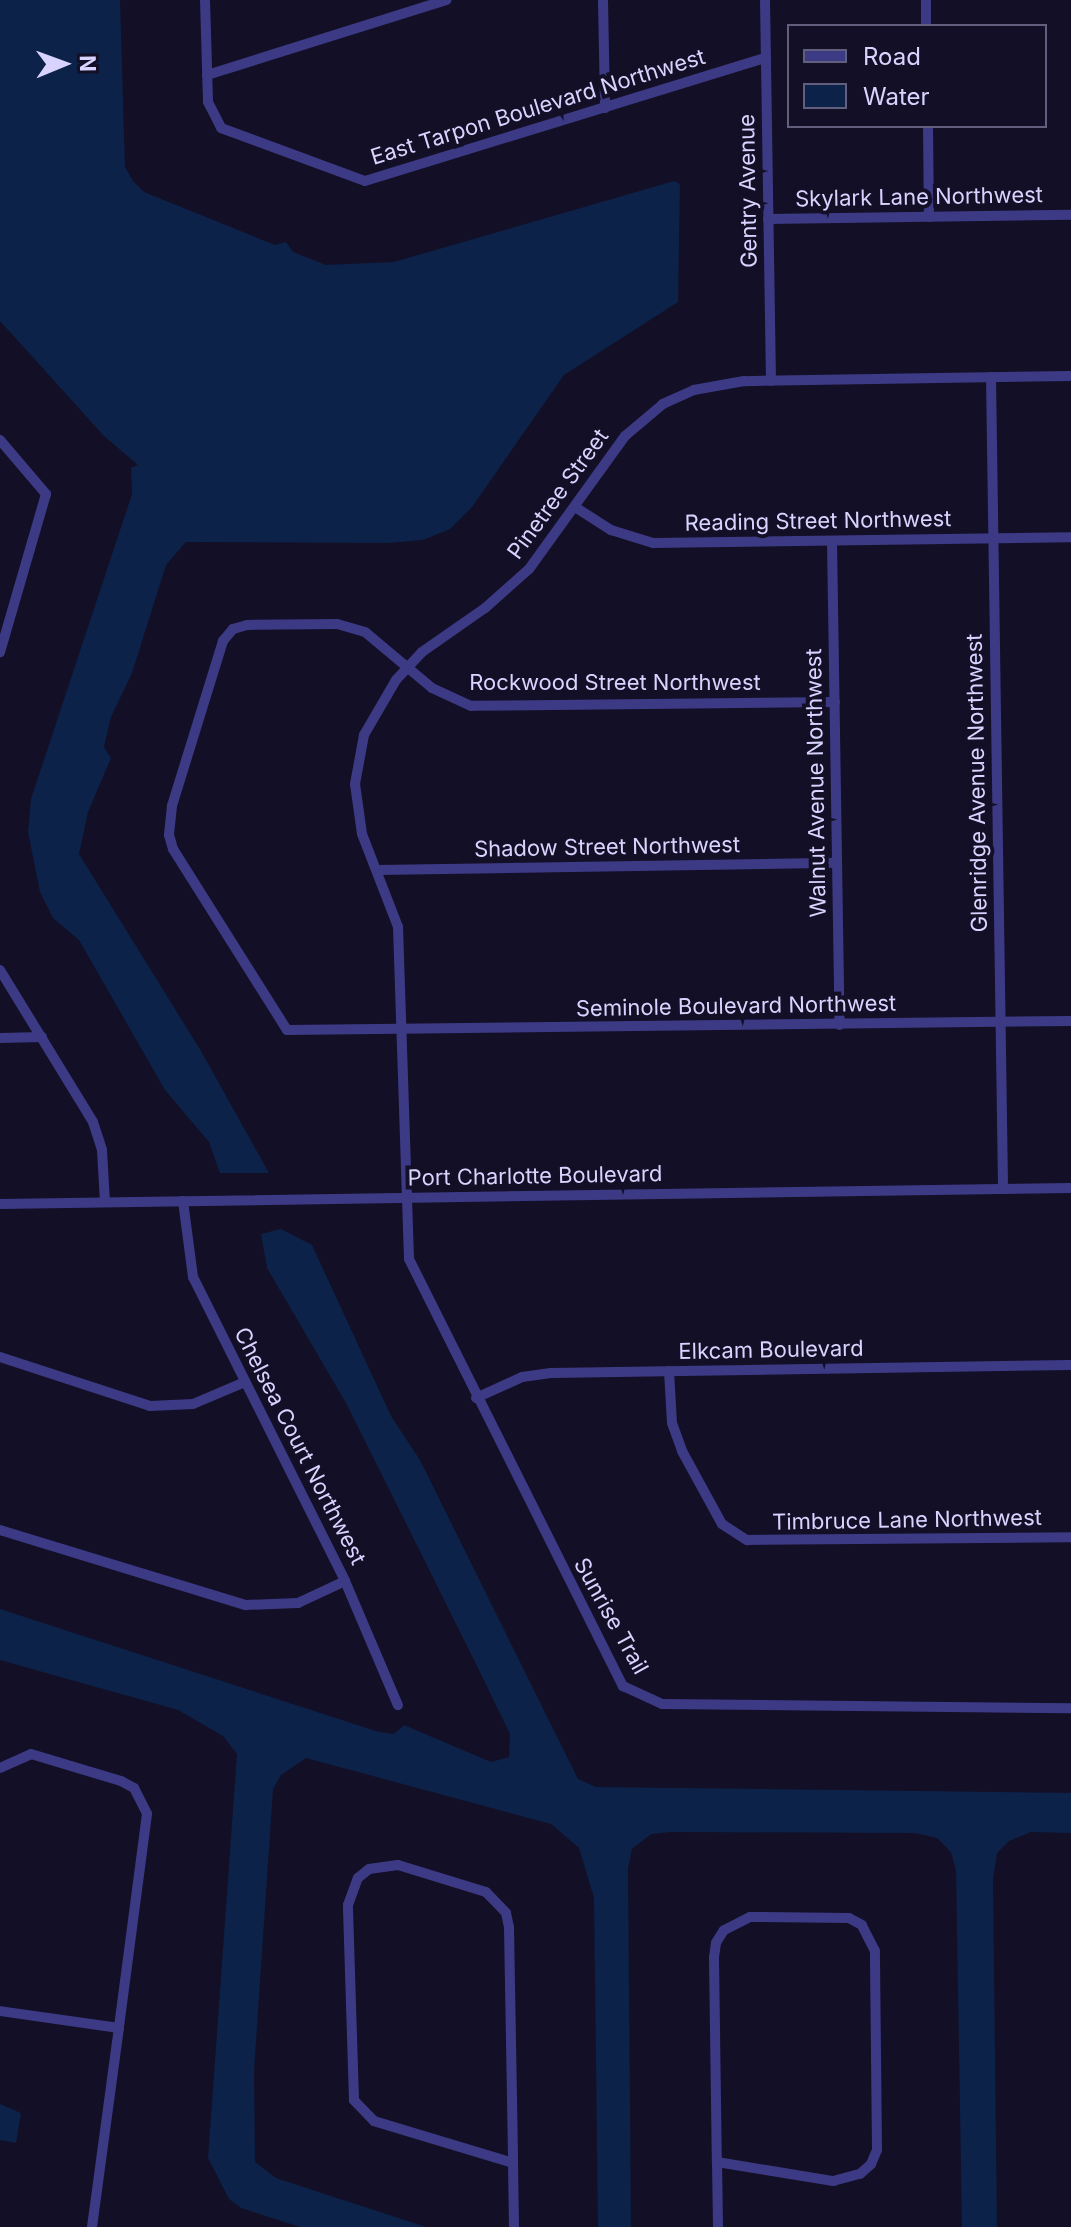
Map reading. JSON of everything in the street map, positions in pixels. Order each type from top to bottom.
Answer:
[{"type":"street","name":"East Tarpon Boulevard Northwest","points":[[205,0],[208,102],[221,128],[365,181],[765,58]]},
{"type":"street","points":[[207,75],[447,0]]},
{"type":"street","points":[[603,0],[605,108]]},
{"type":"street","name":"Gentry Avenue","points":[[765,0],[771,381]]},
{"type":"street","points":[[926,0],[926,24]]},
{"type":"street","points":[[928,128],[929,217]]},
{"type":"street","name":"Skylark Lane Northwest","points":[[768,219],[1071,215]]},
{"type":"street","name":"Pinetree Street","points":[[404,1198],[398,927],[358,818],[356,768],[370,719],[408,666],[508,590],[575,507],[625,436],[663,404],[710,385],[771,381],[1071,376]]},
{"type":"street","name":"Glenridge Avenue Northwest","points":[[991,377],[1003,1189]]},
{"type":"street","points":[[0,440],[46,494],[0,652]]},
{"type":"street","name":"Reading Street Northwest","points":[[575,507],[611,530],[653,543],[1071,537]]},
{"type":"street","name":"Walnut Avenue Northwest","points":[[832,541],[840,1025]]},
{"type":"street","name":"Rockwood Street Northwest","points":[[402,1031],[287,1030],[173,849],[169,820],[223,641],[233,629],[351,627],[378,639],[444,697],[471,706],[835,702]]},
{"type":"street","name":"Shadow Street Northwest","points":[[378,870],[837,863]]},
{"type":"street","points":[[0,970],[98,1136],[105,1202]]},
{"type":"street","name":"Seminole Boulevard Northwest","points":[[402,1031],[1071,1021]]},
{"type":"street","points":[[0,1038],[42,1037]]},
{"type":"street","name":"Port Charlotte Boulevard","points":[[0,1204],[1071,1188]]},
{"type":"street","name":"Sunrise Trail","points":[[404,1198],[406,1244],[414,1273],[615,1675],[634,1696],[662,1704],[1071,1708]]},
{"type":"street","name":"Chelsea Court Northwest","points":[[183,1201],[185,1248],[193,1277],[345,1581],[398,1705]]},
{"type":"street","points":[[0,1357],[150,1406],[193,1404],[245,1382]]},
{"type":"street","name":"Elkcam Boulevard","points":[[476,1398],[537,1374],[1071,1365]]},
{"type":"street","name":"Timbruce Lane Northwest","points":[[669,1371],[672,1423],[682,1451],[722,1524],[747,1540],[1071,1537]]},
{"type":"street","points":[[0,1530],[246,1605],[298,1603],[345,1581]]},
{"type":"street","points":[[0,1768],[31,1754],[121,1781],[143,1800],[147,1814],[92,2227]]},
{"type":"street","points":[[513,2163],[374,2121],[354,2100],[348,1905],[358,1878],[369,1869],[398,1865],[486,1892],[506,1913],[513,2163],[514,2227]]},
{"type":"street","points":[[717,2162],[833,2181],[847,2180],[871,2164],[877,2150],[875,1951],[862,1925],[849,1918],[750,1917],[735,1921],[716,1943],[717,2162],[718,2227]]},
{"type":"street","points":[[0,2011],[119,2028]]},
{"type":"water","points":[[0,0],[120,0],[125,167],[133,181],[144,192],[275,245],[286,242],[293,252],[326,265],[394,262],[674,181],[680,184],[678,302],[564,375],[472,507],[450,529],[423,540],[389,543],[186,542],[166,565],[132,673],[111,717],[104,747],[111,758],[88,812],[79,854],[201,1051],[269,1173],[220,1173],[209,1142],[165,1090],[79,940],[53,918],[40,892],[28,832],[31,799],[132,494],[131,468],[138,465],[104,436],[0,321]]},
{"type":"water","points":[[281,1229],[312,1245],[391,1416],[420,1460],[578,1779],[596,1787],[1071,1793],[1071,1833],[1031,1832],[1009,1841],[997,1853],[993,1880],[997,2227],[962,2227],[956,1870],[951,1852],[937,1838],[915,1833],[671,1832],[651,1834],[632,1849],[628,1868],[631,2227],[598,2227],[594,1898],[579,1848],[551,1824],[306,1758],[281,1775],[273,1789],[254,2071],[255,2162],[276,2178],[426,2227],[300,2227],[241,2208],[229,2199],[208,2158],[237,1754],[223,1736],[178,1710],[0,1660],[0,1609],[379,1732],[394,1734],[404,1725],[491,1762],[509,1757],[510,1734],[476,1664],[346,1403],[267,1268],[261,1234]]},
{"type":"water","points":[[0,2104],[21,2113],[16,2143],[0,2140]]}]
